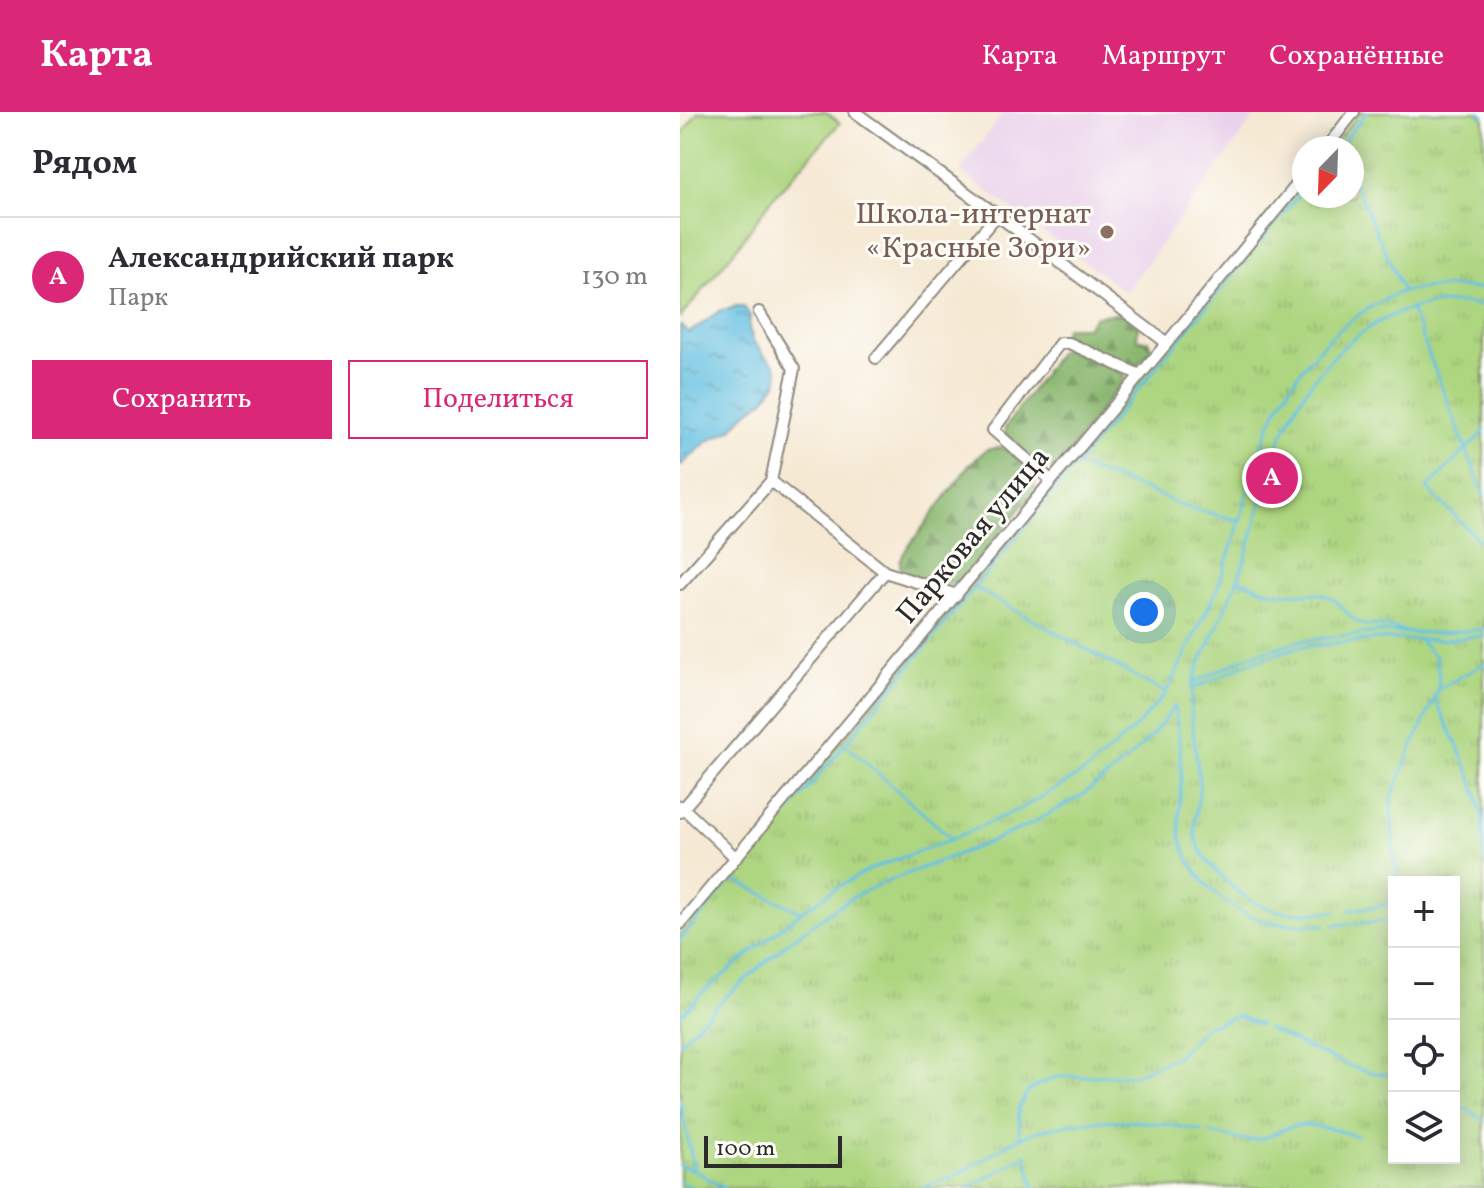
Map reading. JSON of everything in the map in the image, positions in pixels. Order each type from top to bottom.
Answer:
[{"type":"street","points":[[855,112],[1167,343]]},
{"type":"street","points":[[1335,136],[1354,112]]},
{"type":"street","name":"Парковая улица","points":[[680,924],[1292,191]]},
{"type":"street","points":[[876,358],[997,215]]},
{"type":"street","points":[[680,584],[771,481],[794,369],[759,312]]},
{"type":"street","points":[[1051,480],[993,430],[1060,343],[1069,343],[1140,375]]},
{"type":"street","points":[[771,481],[885,572],[957,595]]},
{"type":"street","points":[[736,858],[681,808],[885,572]]},
{"type":"shaded area","name":"Школа-интернат «Красные Зори»","points":[[1004,112],[1258,112],[1126,292],[960,171]]},
{"type":"green space","points":[[698,112],[826,112],[840,123],[771,200],[680,318],[680,137]]},
{"type":"green space","points":[[1360,112],[1476,112],[1484,118],[1484,1188],[680,1188],[680,933],[896,677],[1292,196],[1292,208],[1364,208],[1364,136],[1341,136]]},
{"type":"green space","points":[[1124,315],[1138,326],[1137,340],[1148,341],[1151,348],[1133,368],[1063,339],[1066,327],[1087,327],[1095,317]]},
{"type":"green space","points":[[1066,349],[1122,373],[1125,378],[1063,460],[1053,468],[1046,468],[1005,434],[1005,428],[1059,352]]},
{"type":"green space","points":[[1001,447],[1032,471],[1033,494],[959,579],[937,584],[900,569],[905,551],[971,463],[986,450]]},
{"type":"water","points":[[743,306],[750,315],[749,328],[753,341],[775,365],[777,382],[764,400],[746,413],[731,430],[708,441],[680,466],[680,325],[689,333],[721,310]]},
{"type":"waterway","points":[[1348,136],[1367,112]]},
{"type":"waterway","points":[[1479,112],[1484,116]]},
{"type":"waterway","points":[[680,940],[1292,203]]},
{"type":"waterway","points":[[1364,205],[1403,291]]},
{"type":"waterway","points":[[1078,465],[1182,506],[1240,521],[1257,458],[1271,422],[1301,370],[1328,340],[1359,315],[1398,293],[1441,287],[1484,289]]},
{"type":"waterway","points":[[1238,579],[1283,433],[1316,376],[1362,332],[1389,317],[1419,307],[1450,303],[1484,306]]},
{"type":"waterway","points":[[1411,309],[1484,495]]},
{"type":"waterway","points":[[1484,432],[1427,488],[1484,545]]},
{"type":"waterway","points":[[1166,693],[1217,590],[1240,521]]},
{"type":"waterway","points":[[1336,911],[1286,912],[1259,904],[1233,887],[1204,855],[1196,839],[1195,827],[1199,790],[1191,710],[1194,680],[1238,579],[1281,593],[1322,594],[1335,600],[1353,619],[1364,625],[1386,626],[1410,633]]},
{"type":"waterway","points":[[952,839],[1024,807],[1088,770],[1139,724],[1166,693],[975,588]]},
{"type":"waterway","points":[[1193,683],[1249,656],[1298,641],[1378,632],[1441,633],[1484,629]]},
{"type":"waterway","points":[[1193,689],[1251,662],[1299,647],[1378,639],[1442,640],[1484,636]]},
{"type":"waterway","points":[[1398,876],[1391,800],[1438,690],[1436,658],[1418,639]]},
{"type":"waterway","points":[[1438,689],[1484,664]]},
{"type":"waterway","points":[[1436,696],[1478,798],[1483,821],[1484,861]]},
{"type":"waterway","points":[[680,1042],[730,993],[790,941],[827,914],[885,882],[1031,824],[1081,796],[1117,769],[1150,738],[1175,706],[1181,760],[1180,833],[1195,869],[1216,893],[1256,918],[1284,924],[1326,925]]},
{"type":"waterway","points":[[801,912],[871,869],[952,839],[845,744]]},
{"type":"waterway","points":[[680,1016],[705,990],[801,912],[732,879]]},
{"type":"waterway","points":[[1349,910],[1388,905]]},
{"type":"waterway","points":[[1334,925],[1388,921]]},
{"type":"waterway","points":[[1020,1138],[1018,1109],[1028,1091],[1038,1085],[1057,1077],[1134,1075],[1177,1056],[1205,1027],[1238,1016],[1260,1025]]},
{"type":"waterway","points":[[1267,1028],[1347,1065],[1388,1074]]},
{"type":"waterway","points":[[680,1101],[694,1170]]},
{"type":"waterway","points":[[1460,1106],[1484,1120]]},
{"type":"waterway","points":[[922,1188],[962,1172],[1020,1138],[1064,1125],[1134,1121],[1202,1131]]},
{"type":"waterway","points":[[1210,1133],[1254,1140],[1301,1125],[1357,1136]]},
{"type":"waterway","points":[[969,1188],[1026,1155],[1034,1188]]},
{"type":"waterway","points":[[680,1166],[694,1170],[724,1188]]},
{"type":"waterway","points":[[680,1182],[693,1188]]},
{"type":"place","name":"Школа-интернат «Красные Зори»","points":[[1107,232]]},
{"type":"place","name":"Александрийский парк","points":[[1272,478]]}]
